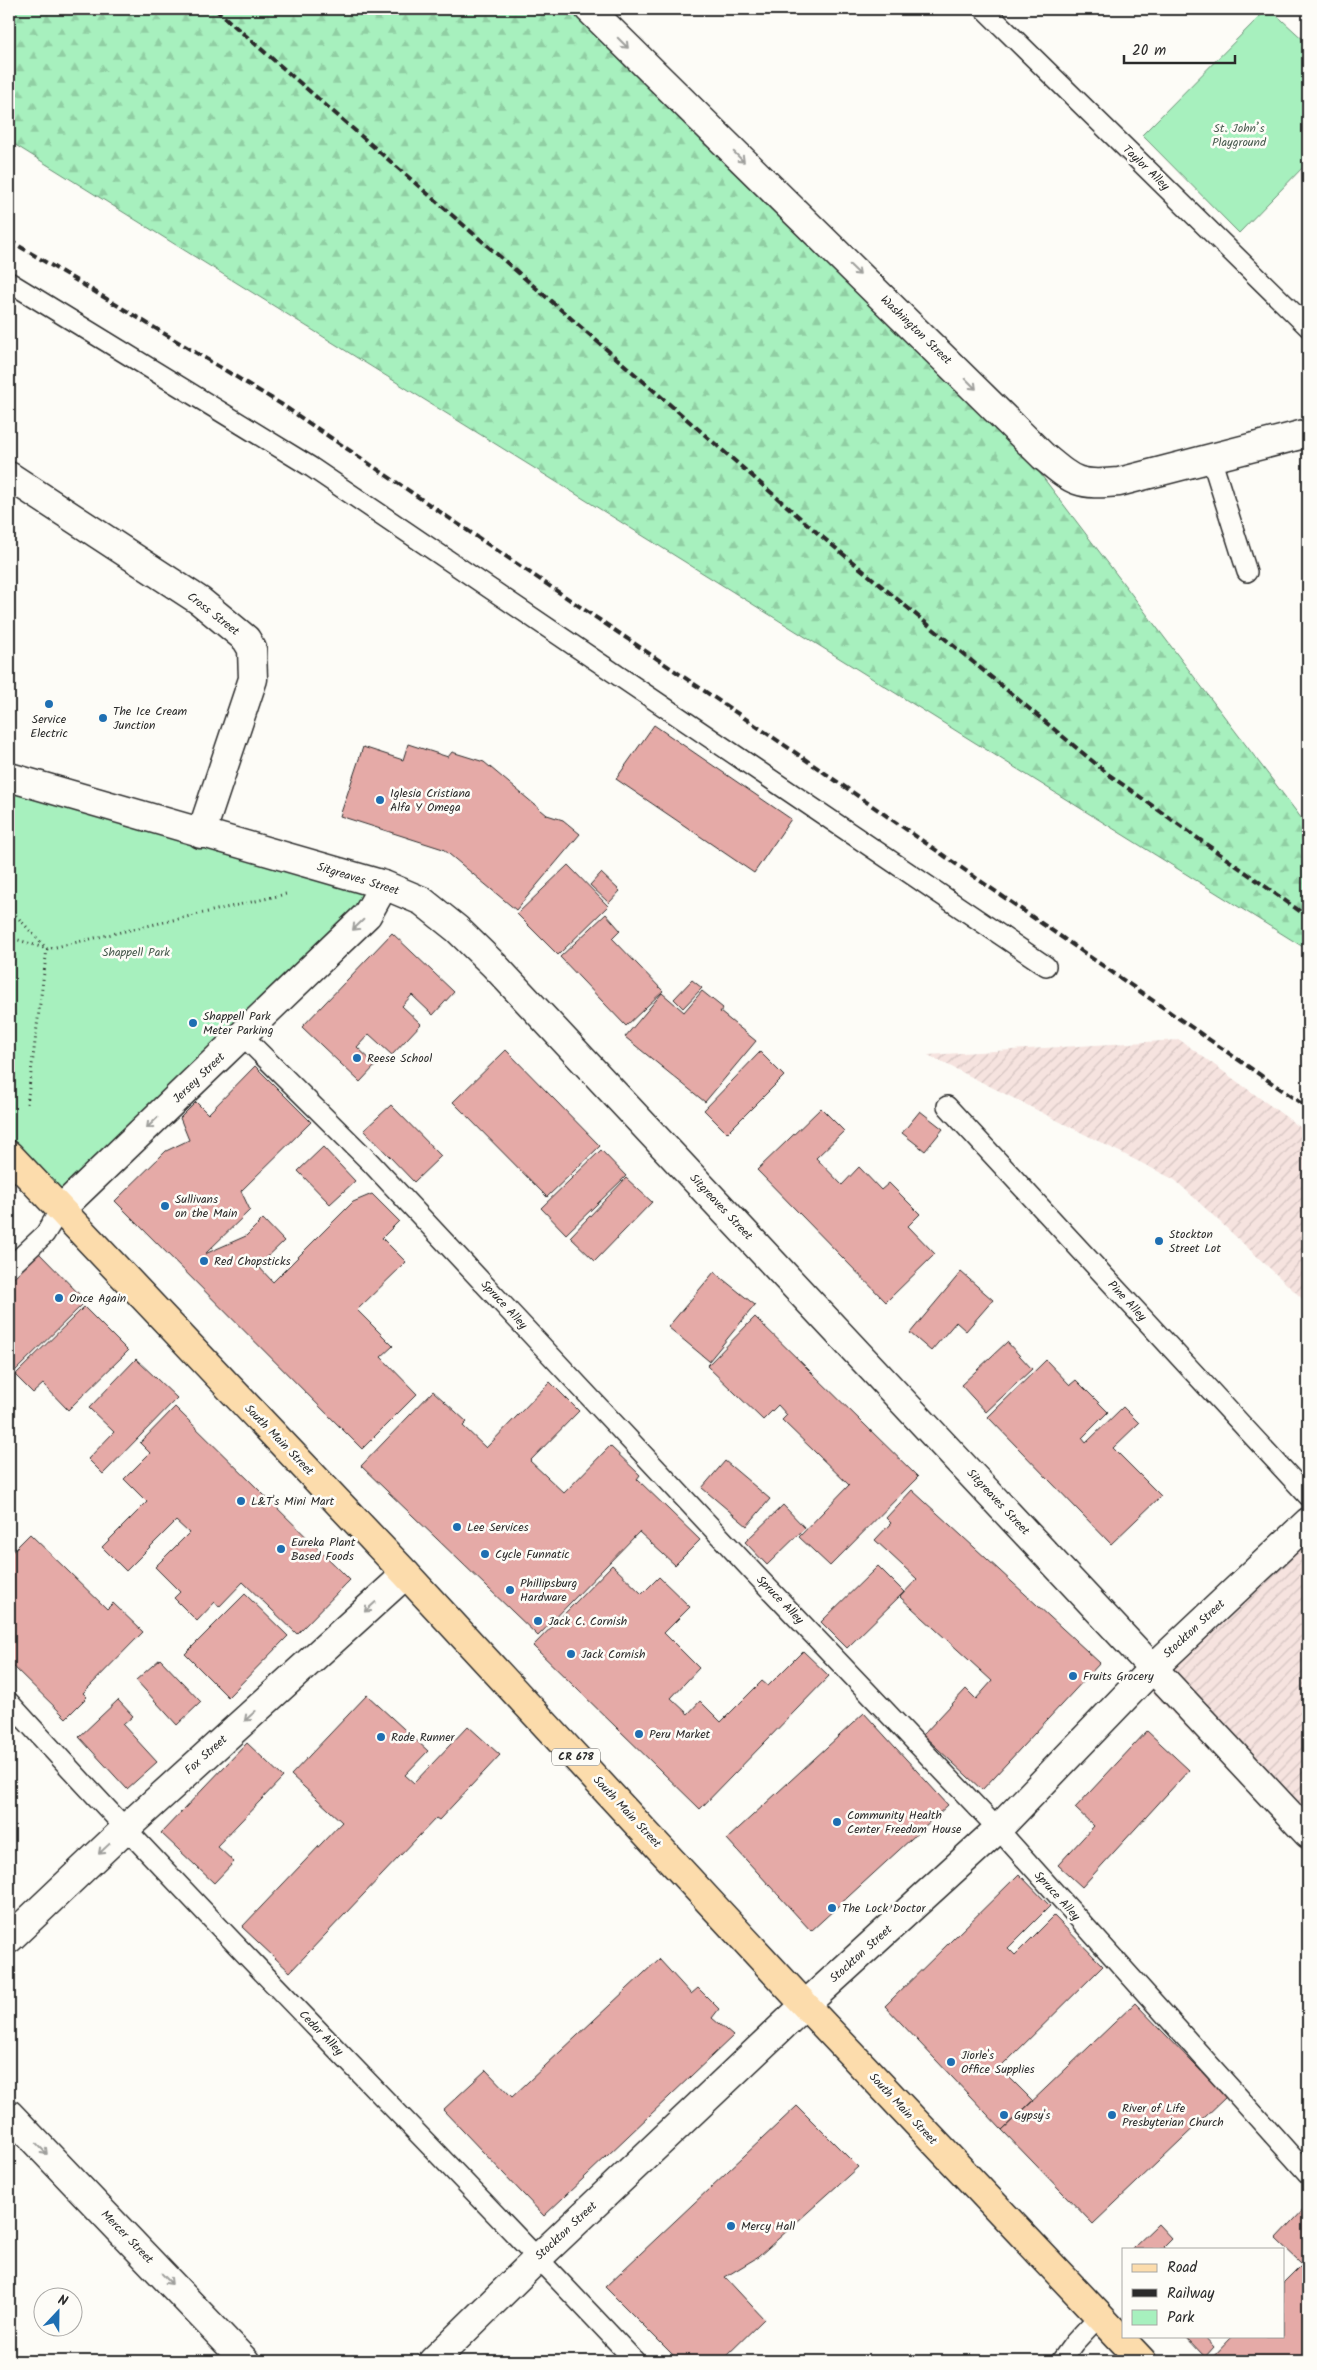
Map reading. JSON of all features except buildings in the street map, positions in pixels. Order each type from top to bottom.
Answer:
[{"type":"main road","name":"South Main Street","points":[[9,1155],[406,1574],[805,2005],[1142,2361]]},
{"type":"street","name":"Washington Street","points":[[588,9],[1043,456],[1067,476],[1089,485],[1119,482],[1308,433]]},
{"type":"street","name":"Cross Street","points":[[9,476],[200,601],[246,639],[252,649],[253,679],[201,834]]},
{"type":"street","name":"Sitgreaves Street","points":[[9,777],[201,834],[384,885],[422,901],[457,929],[494,965],[1308,1834]]},
{"type":"street","name":"Jersey Street","points":[[60,1210],[367,916],[384,885]]},
{"type":"street","name":"Stockton Street","points":[[433,2361],[538,2258],[805,2005],[998,1829],[1153,1668],[1308,1522]]},
{"type":"street","name":"Fox Street","points":[[9,1939],[125,1830],[406,1574]]},
{"type":"street","name":"Mercer Street","points":[[9,2114],[245,2361]]},
{"type":"lane","name":"Taylor Alley","points":[[984,9],[1308,327]]},
{"type":"lane","points":[[9,282],[311,467],[1046,966]]},
{"type":"lane","points":[[1211,458],[1247,572]]},
{"type":"lane","name":"Spruce Alley","points":[[243,1036],[370,1162],[755,1574],[998,1829],[1308,2174]]},
{"type":"lane","name":"Pine Alley","points":[[947,1106],[1308,1496]]},
{"type":"lane","name":"Jersey Street","points":[[9,1268],[45,1234],[60,1210]]},
{"type":"lane","name":"Cedar Alley","points":[[9,1702],[125,1830],[635,2361]]},
{"type":"lane","points":[[1061,2361],[1074,2343],[1099,2316]]},
{"type":"path","points":[[9,937],[47,948],[286,894]]},
{"type":"path","points":[[9,908],[47,948]]},
{"type":"path","points":[[27,1104],[47,948]]},
{"type":"shaded area","points":[[1180,1040],[1308,1133],[1308,1304],[1175,1180],[928,1055]]},
{"type":"shaded area","points":[[1308,1520],[1308,1856],[1141,1680]]},
{"type":"green space","points":[[9,9],[573,9],[1026,455],[1308,827],[1308,950],[9,141]]},
{"type":"green space","name":"St. John’s Playground","points":[[1267,9],[1270,9],[1308,44],[1308,162],[1239,233],[1142,135]]},
{"type":"green space","name":"Shappell Park","points":[[9,788],[384,885],[60,1210],[9,1156]]},
{"type":"railway","points":[[215,9],[820,535],[1108,774],[1308,917]]},
{"type":"railway","points":[[9,240],[281,404],[793,751],[1308,1108]]},
{"type":"place","name":"Service Electric","points":[[49,704]]},
{"type":"place","name":"The Ice Cream Junction","points":[[103,718]]},
{"type":"place","name":"Iglesia Cristiana Alfa Y Omega","points":[[380,800]]},
{"type":"place","name":"Shappell Park Meter Parking","points":[[193,1023]]},
{"type":"place","name":"Reese School","points":[[357,1058]]},
{"type":"place","name":"Sullivans on the Main","points":[[165,1206]]},
{"type":"place","name":"Stockton Street Lot","points":[[1159,1241]]},
{"type":"place","name":"Red Chopsticks","points":[[204,1261]]},
{"type":"place","name":"Once Again","points":[[59,1298]]},
{"type":"place","name":"L&T's Mini Mart","points":[[241,1501]]},
{"type":"place","name":"Lee Services","points":[[457,1527]]},
{"type":"place","name":"Eureka Plant Based Foods","points":[[281,1549]]},
{"type":"place","name":"Cycle Funnatic","points":[[485,1554]]},
{"type":"place","name":"Phillipsburg Hardware","points":[[510,1590]]},
{"type":"place","name":"Jack C. Cornish","points":[[538,1621]]},
{"type":"place","name":"Jack Cornish","points":[[571,1654]]},
{"type":"place","name":"Fruits Grocery","points":[[1073,1676]]},
{"type":"place","name":"Peru Market","points":[[639,1734]]},
{"type":"place","name":"Rode Runner","points":[[381,1737]]},
{"type":"place","name":"Community Health Center Freedom House","points":[[837,1822]]},
{"type":"place","name":"The Lock Doctor","points":[[832,1908]]},
{"type":"place","name":"Jiorle's Office Supplies","points":[[951,2062]]},
{"type":"place","name":"Gypsy's","points":[[1004,2115]]},
{"type":"place","name":"River of Life Presbyterian Church","points":[[1112,2115]]},
{"type":"place","name":"Mercy Hall","points":[[731,2226]]}]
